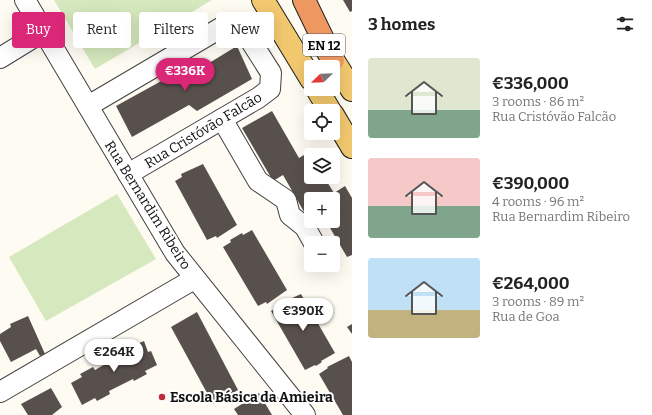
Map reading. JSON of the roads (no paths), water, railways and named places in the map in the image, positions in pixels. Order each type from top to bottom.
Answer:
[{"type":"highway","points":[[304,0],[333,60]]},
{"type":"main road","name":"EN 12","points":[[263,0],[304,67]]},
{"type":"main road","name":"EN 12","points":[[296,0],[333,60]]},
{"type":"main road","name":"EN 12","points":[[340,71],[352,90]]},
{"type":"main road","points":[[340,126],[352,146]]},
{"type":"street","name":"Rua Bernardim Ribeiro","points":[[25,0],[32,12]]},
{"type":"street","name":"Rua Cristóvão Falcão","points":[[88,106],[229,23],[240,24],[271,73],[270,89],[128,174]]},
{"type":"street","points":[[0,58],[16,48]]},
{"type":"street","name":"Rua Bernardim Ribeiro","points":[[54,48],[175,253],[194,279],[305,415]]},
{"type":"street","points":[[222,119],[258,181],[286,200],[292,218],[304,227],[310,236]]},
{"type":"street","points":[[0,392],[194,279]]},
{"type":"place","name":"Escola Básica da Amieira","points":[[162,397]]}]
